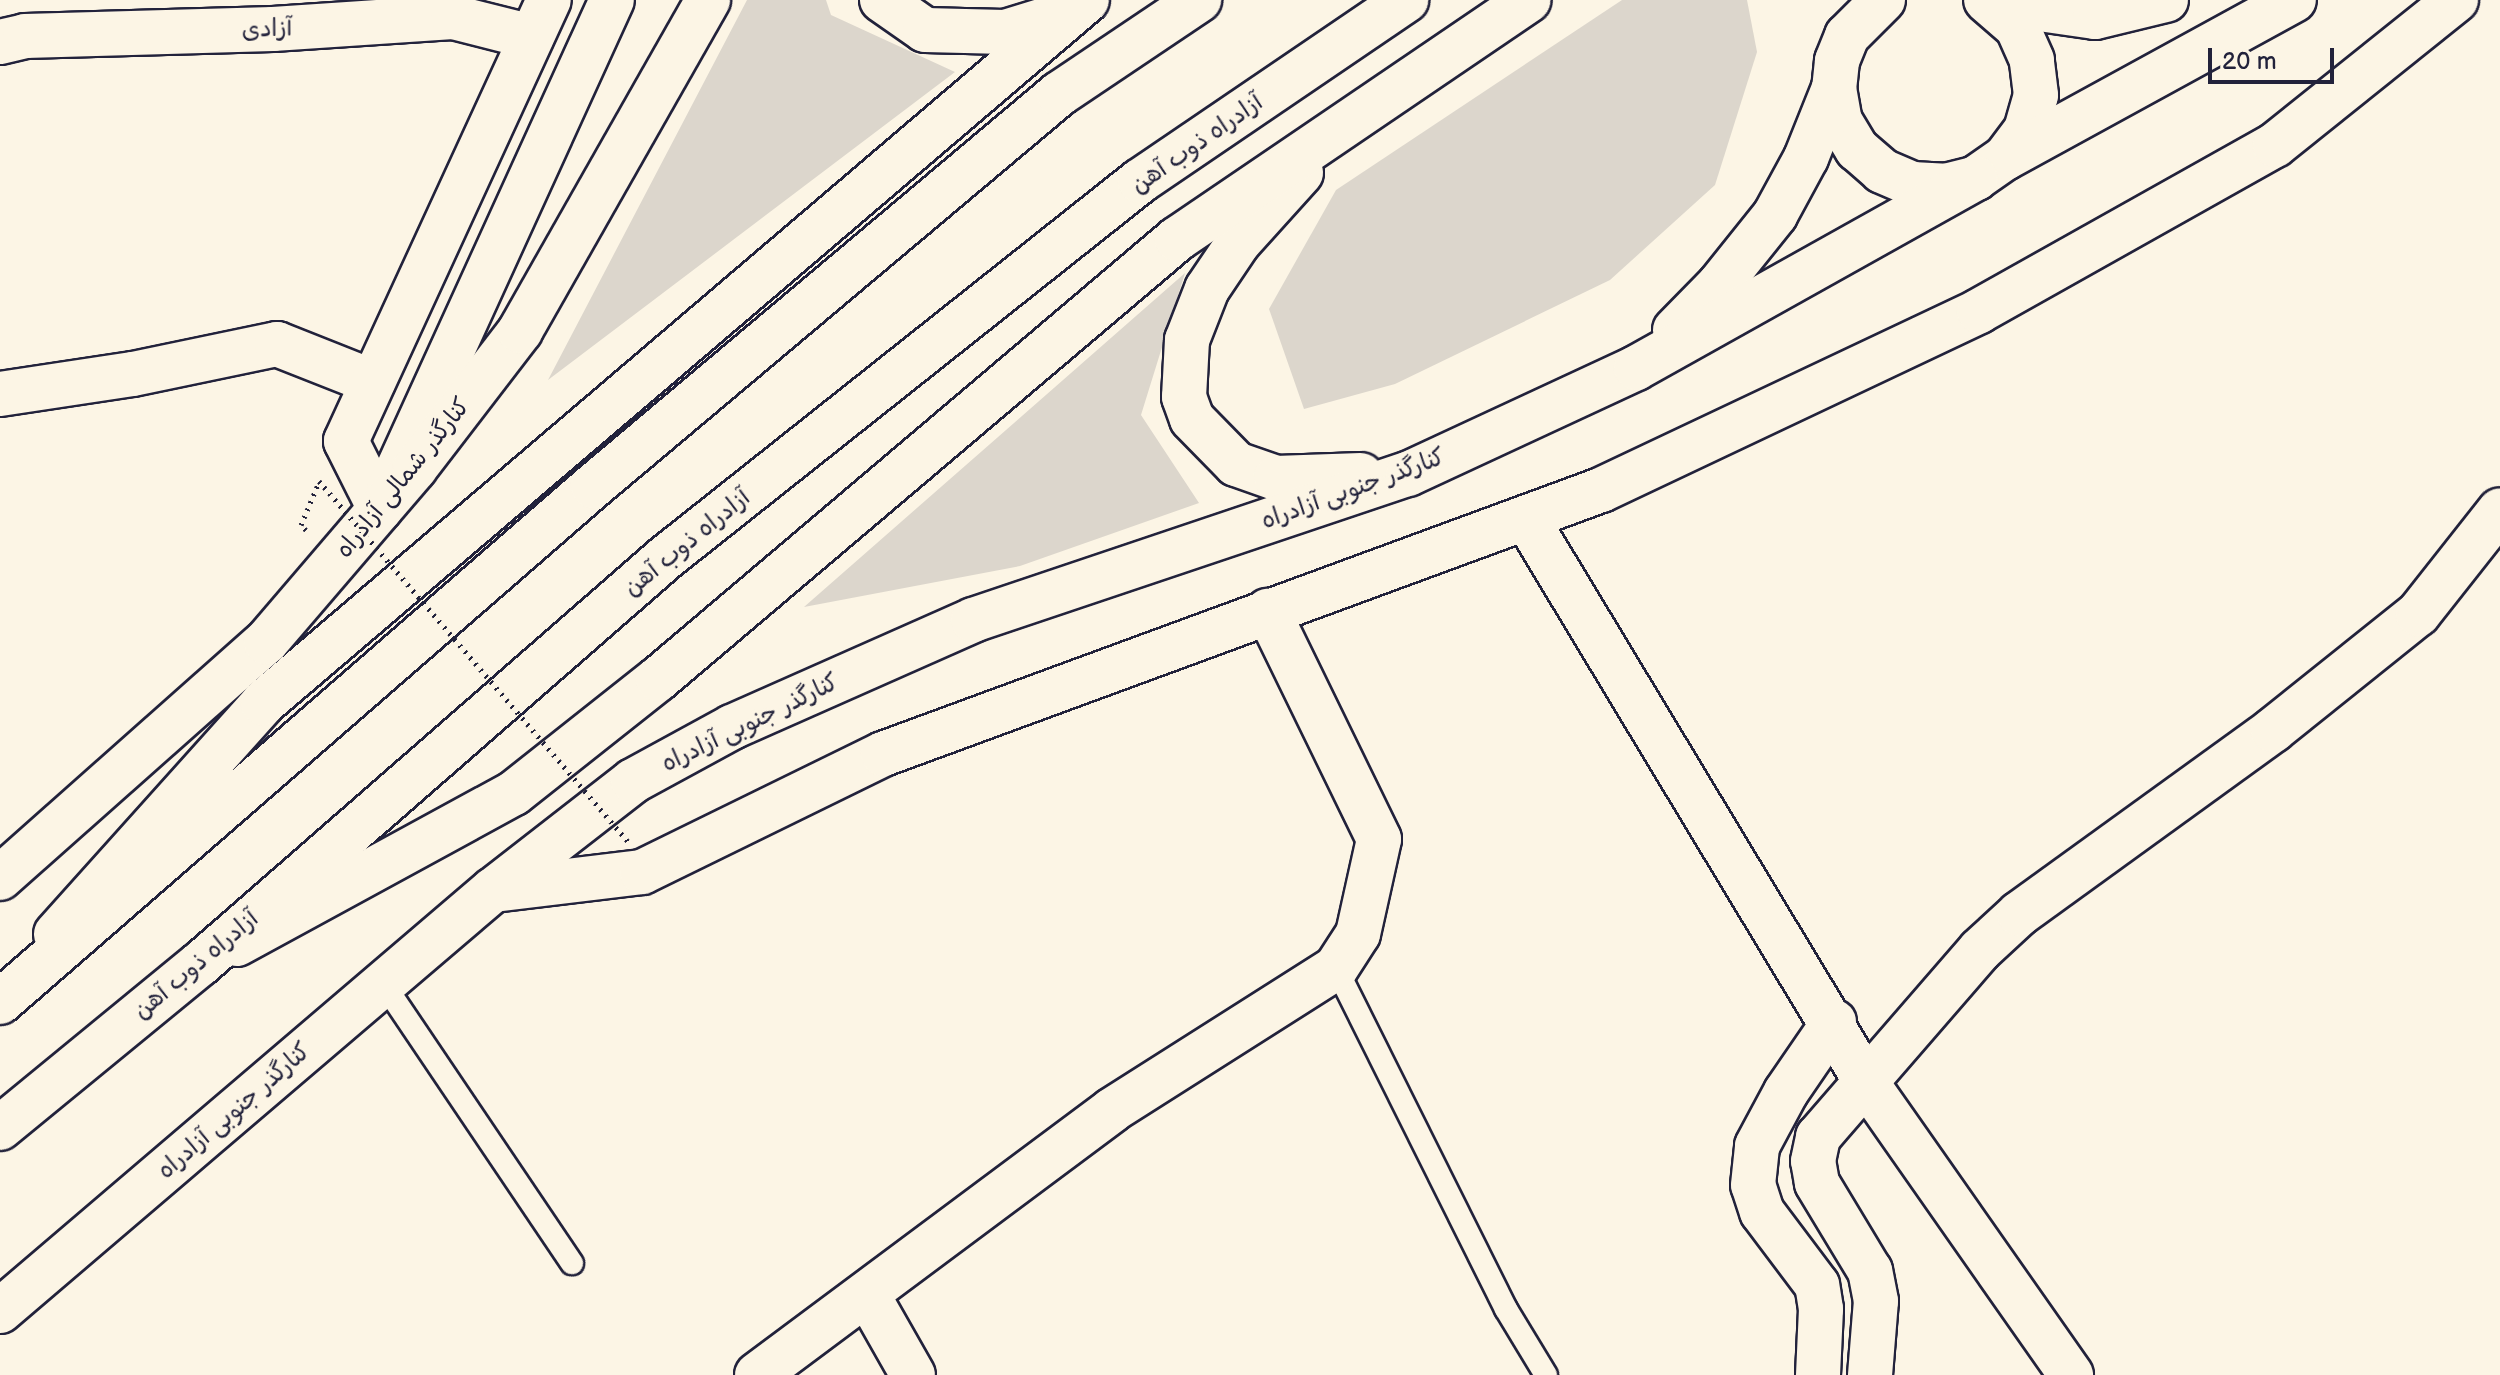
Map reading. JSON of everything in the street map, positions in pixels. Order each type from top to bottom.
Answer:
[{"type":"main road","points":[[380,509],[612,0]]},
{"type":"main road","name":"کنارگذر شمالی آزادراه","points":[[0,878],[266,642],[380,509],[520,331],[708,0]]},
{"type":"main road","points":[[882,0],[925,30],[1005,32],[1078,6]]},
{"type":"main road","points":[[0,999],[593,486],[1035,114],[1199,0]]},
{"type":"main road","name":"آزادراه ذوب آهن","points":[[0,1128],[200,964],[665,558],[1140,181],[1406,0]]},
{"type":"main road","points":[[200,964],[514,793],[670,669],[1177,239],[1529,0]]},
{"type":"main road","points":[[1840,18],[1883,0]]},
{"type":"main road","points":[[1989,1],[2095,17],[2166,0]]},
{"type":"main road","name":"کنارگذر جنوبی آزادراه","points":[[0,1311],[493,890],[633,781],[732,727],[973,620],[1408,474],[1636,368],[2294,0]]},
{"type":"main road","points":[[493,890],[642,872],[883,754],[1601,490],[1993,304],[2275,145],[2456,0]]},
{"type":"main road","points":[[1834,88],[1840,121],[1857,149],[1882,171],[1923,185],[1945,186],[1991,168],[2026,130],[2036,95],[2032,60],[2022,38],[1989,1]]},
{"type":"main road","points":[[0,999],[263,703],[1078,6]]},
{"type":"main road","name":"آزادی","points":[[0,42],[39,35],[273,29],[453,17],[541,18]]},
{"type":"main road","points":[[380,509],[346,441],[541,18]]},
{"type":"main road","name":"کنارگذر جنوبی آزادراه","points":[[1636,368],[1719,285],[1775,215],[1806,158],[1834,88],[1840,18]]},
{"type":"main road","points":[[1347,121],[1238,243],[1207,289],[1187,340],[1184,397],[1208,440],[1249,469],[1276,478],[1408,474]]},
{"type":"main road","points":[[0,394],[133,374],[277,344],[373,382]]},
{"type":"main road","points":[[1870,1375],[1876,1301],[1870,1271],[1817,1183],[1813,1161],[1818,1137],[1868,1085],[1980,950],[2019,914],[2273,730],[2418,614],[2500,510]]},
{"type":"main road","points":[[1526,518],[1834,1022],[1868,1085],[2071,1375]]},
{"type":"main road","points":[[757,1375],[1112,1110],[1336,968],[1358,934],[1379,839],[1268,611]]},
{"type":"main road","points":[[1818,1375],[1821,1309],[1817,1285],[1762,1212],[1753,1185],[1757,1146],[1786,1092],[1834,1022]]},
{"type":"main road","points":[[867,1294],[913,1375]]},
{"type":"lane","points":[[1336,968],[1506,1309],[1546,1375]]},
{"type":"lane","points":[[383,983],[572,1263]]},
{"type":"path","points":[[301,525],[319,481],[630,844]]},
{"type":"shaded area","points":[[747,0],[826,0],[831,15],[955,72],[548,380]]},
{"type":"shaded area","points":[[1622,0],[1747,0],[1757,52],[1715,185],[1610,280],[1395,384],[1304,409],[1269,309],[1336,190]]},
{"type":"shaded area","points":[[1185,273],[1141,415],[1199,503],[1020,566],[804,607]]}]
